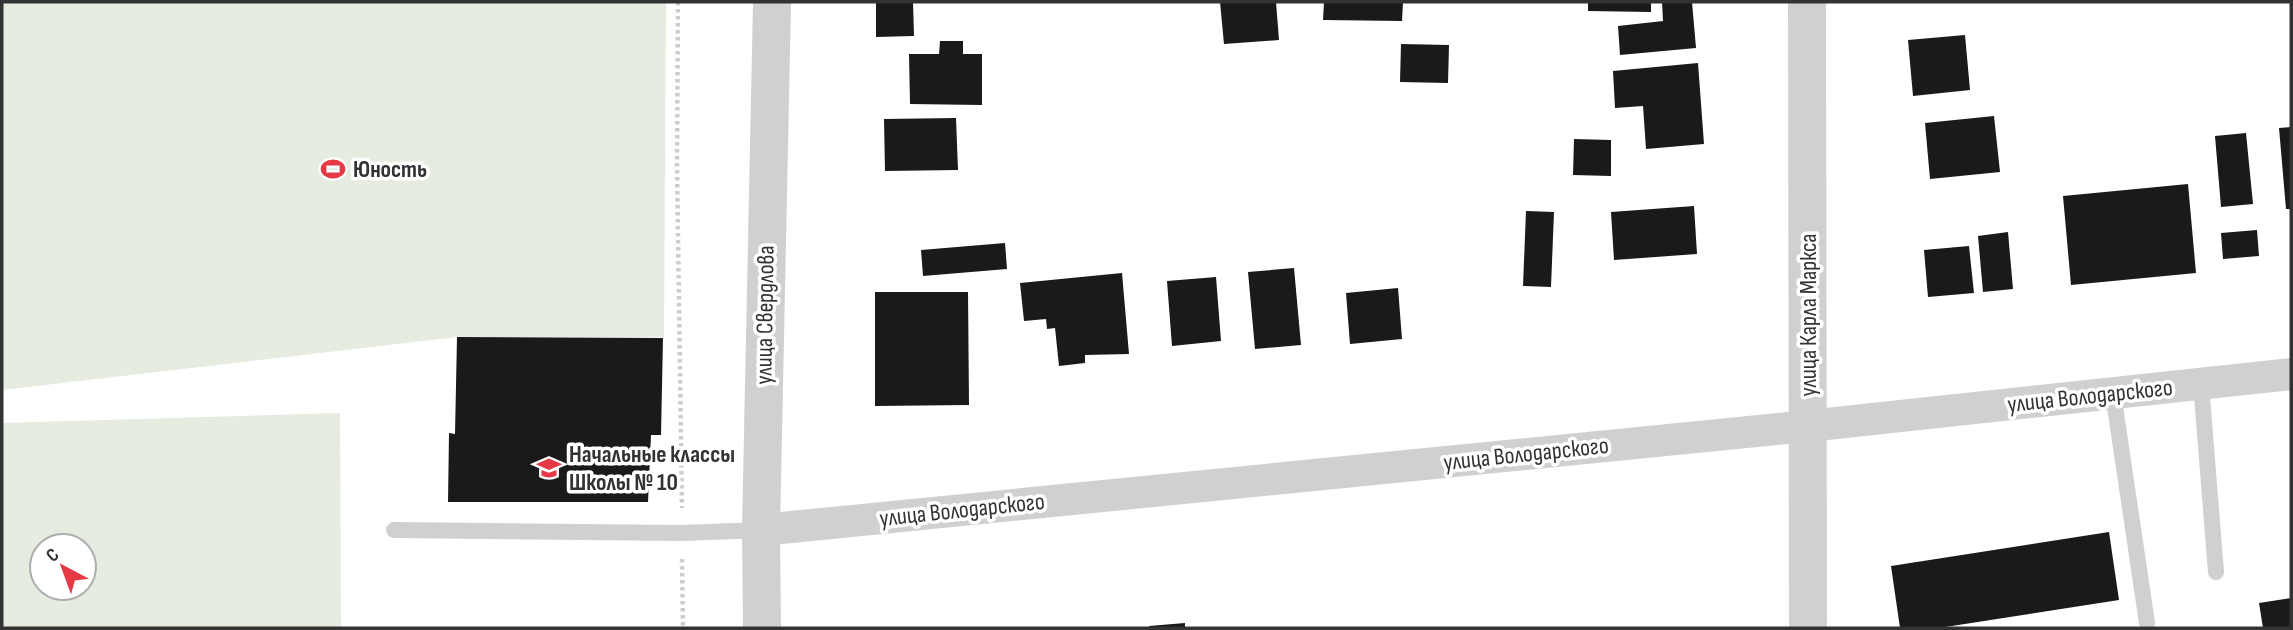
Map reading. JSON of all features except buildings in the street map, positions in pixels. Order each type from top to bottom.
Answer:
[{"type":"street","name":"улица Свердлова","points":[[762,628],[761,530],[772,2]]},
{"type":"street","name":"улица Карла Маркса","points":[[1807,2],[1808,628]]},
{"type":"street","name":"улица Володарского","points":[[761,530],[1808,426],[2291,374]]},
{"type":"lane","points":[[2201,384],[2216,572]]},
{"type":"lane","points":[[2113,393],[2147,623]]},
{"type":"lane","points":[[394,530],[682,533],[761,530]]},
{"type":"path","points":[[678,2],[677,165],[683,628]]},
{"type":"shaded area","name":"Юность","points":[[2,2],[666,2],[664,337],[457,337],[2,390]]},
{"type":"shaded area","points":[[340,413],[341,628],[2,628],[2,423]]},
{"type":"place","name":"Юность","points":[[333,169]]},
{"type":"place","name":"Начальные классы Школы № 10","points":[[549,468]]}]
